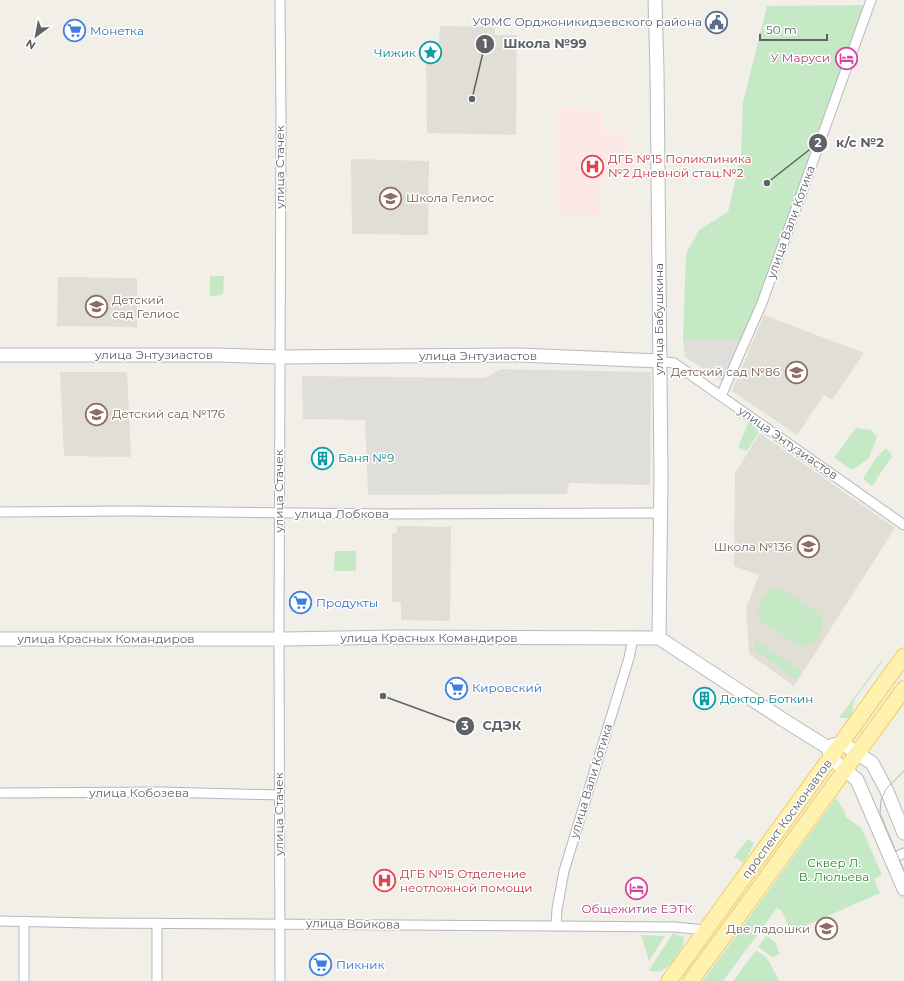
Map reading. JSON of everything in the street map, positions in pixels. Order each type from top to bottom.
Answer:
[{"type":"main road","name":"проспект Космонавтов","points":[[670,981],[829,752],[842,743],[904,656]]},
{"type":"main road","name":"проспект Космонавтов","points":[[691,981],[904,689]]},
{"type":"street","name":"улица Стачек","points":[[280,0],[280,981]]},
{"type":"street","name":"улица Бабушкина","points":[[655,0],[657,70],[660,513],[659,638]]},
{"type":"street","name":"улица Вали Котика","points":[[721,396],[762,303],[871,0]]},
{"type":"street","name":"улица Энтузиастов","points":[[0,355],[216,355],[279,357],[520,355],[674,362],[904,525]]},
{"type":"street","name":"улица Лобкова","points":[[0,512],[660,513]]},
{"type":"street","name":"улица Красных Командиров","points":[[0,639],[279,639],[395,637],[659,638]]},
{"type":"street","points":[[659,638],[782,719],[829,752],[857,780],[904,889]]},
{"type":"street","name":"улица Вали Котика","points":[[556,926],[557,909],[564,871],[634,639]]},
{"type":"street","points":[[842,743],[872,763],[881,779],[904,834]]},
{"type":"street","name":"улица Кобозева","points":[[0,793],[161,792],[279,795]]},
{"type":"street","points":[[891,859],[904,853]]},
{"type":"street","name":"улица Войкова","points":[[0,921],[674,927],[705,930]]},
{"type":"street","points":[[24,921],[24,981]]},
{"type":"street","points":[[157,923],[158,981]]},
{"type":"shaded area","points":[[440,26],[495,27],[495,35],[517,35],[516,135],[427,133],[426,63],[436,64],[437,42],[439,42]]},
{"type":"shaded area","name":"ДГБ №15 Поликлиника №2 Дневной стац.№2","points":[[557,107],[603,109],[604,133],[630,134],[630,176],[601,176],[599,215],[557,214]]},
{"type":"shaded area","name":"Школа Гелиос","points":[[351,159],[429,161],[428,235],[352,234]]},
{"type":"shaded area","name":"Детский сад Гелиос","points":[[58,277],[137,278],[137,327],[57,326]]},
{"type":"shaded area","name":"Детский сад №86","points":[[764,315],[864,353],[832,400],[824,395],[797,435],[732,391]]},
{"type":"shaded area","points":[[683,339],[743,340],[724,382],[685,357]]},
{"type":"shaded area","points":[[501,369],[651,372],[650,485],[569,483],[567,494],[368,495],[365,420],[303,419],[302,376],[485,378]]},
{"type":"shaded area","name":"Детский сад №176","points":[[60,372],[127,372],[131,457],[64,456]]},
{"type":"shaded area","name":"Школа №136","points":[[760,433],[895,528],[794,686],[749,654],[746,608],[759,575],[734,566],[735,473]]},
{"type":"shaded area","points":[[397,526],[451,527],[450,621],[401,620],[401,602],[392,602],[392,533],[397,533]]},
{"type":"green space","points":[[863,5],[864,10],[743,340],[683,339],[686,254],[699,230],[728,212],[741,155],[743,102],[767,6]]},
{"type":"green space","points":[[210,276],[224,276],[223,294],[210,296]]},
{"type":"green space","points":[[749,421],[759,432],[747,451],[738,447]]},
{"type":"green space","points":[[856,428],[871,430],[877,437],[868,459],[852,470],[834,458]]},
{"type":"green space","points":[[886,448],[892,456],[872,486],[863,479],[876,458]]},
{"type":"green space","points":[[335,551],[356,551],[356,571],[334,571]]},
{"type":"green space","points":[[779,587],[822,616],[823,622],[821,632],[816,641],[812,644],[801,647],[760,620],[759,609],[762,599],[769,591]]},
{"type":"green space","points":[[755,640],[802,672],[797,680],[754,649]]},
{"type":"green space","points":[[881,661],[882,662],[854,700],[851,718],[839,718]]},
{"type":"green space","name":"Сквер Л. В. Люльева","points":[[836,798],[846,814],[845,816],[862,829],[882,875],[874,879],[880,893],[791,932],[782,911],[777,908],[723,981],[703,981]]},
{"type":"green space","points":[[748,839],[754,843],[744,863],[734,857]]},
{"type":"green space","points":[[673,933],[684,937],[680,951],[666,968],[658,971],[649,970]]},
{"type":"green space","points":[[641,935],[665,936],[649,961]]},
{"type":"green space","points":[[766,936],[775,942],[780,954],[772,957],[758,947]]},
{"type":"green space","points":[[756,950],[767,958],[767,961],[769,961],[779,981],[733,981]]},
{"type":"tram line","points":[[904,771],[886,789],[881,800],[880,813],[904,871]]},
{"type":"place","name":"УФМС Орджоникидзевского района","points":[[717,22]]},
{"type":"place","name":"Монетка","points":[[75,31]]},
{"type":"place","name":"Чижик","points":[[431,53]]},
{"type":"place","name":"У Маруси","points":[[846,58]]},
{"type":"place","name":"Школа №99","points":[[472,99]]},
{"type":"place","name":"ДГБ №15 Поликлиника №2 Дневной стац.№2","points":[[593,166]]},
{"type":"place","name":"к/с №2","points":[[767,183]]},
{"type":"place","name":"Школа Гелиос","points":[[390,198]]},
{"type":"place","name":"Детский сад Гелиос","points":[[97,307]]},
{"type":"place","name":"Детский сад №86","points":[[796,372]]},
{"type":"place","name":"Детский сад №176","points":[[96,414]]},
{"type":"place","name":"Баня №9","points":[[323,458]]},
{"type":"place","name":"Школа №136","points":[[808,547]]},
{"type":"place","name":"Продукты","points":[[301,603]]},
{"type":"place","name":"Кировский","points":[[457,688]]},
{"type":"place","name":"СДЭК","points":[[383,696]]},
{"type":"place","name":"Доктор Боткин","points":[[704,699]]},
{"type":"place","name":"ДГБ №15 Отделение неотложной помощи","points":[[385,881]]},
{"type":"place","name":"Общежитие ЕЭТК","points":[[637,888]]},
{"type":"place","name":"Две ладошки","points":[[826,929]]},
{"type":"place","name":"Пикник","points":[[320,965]]}]
